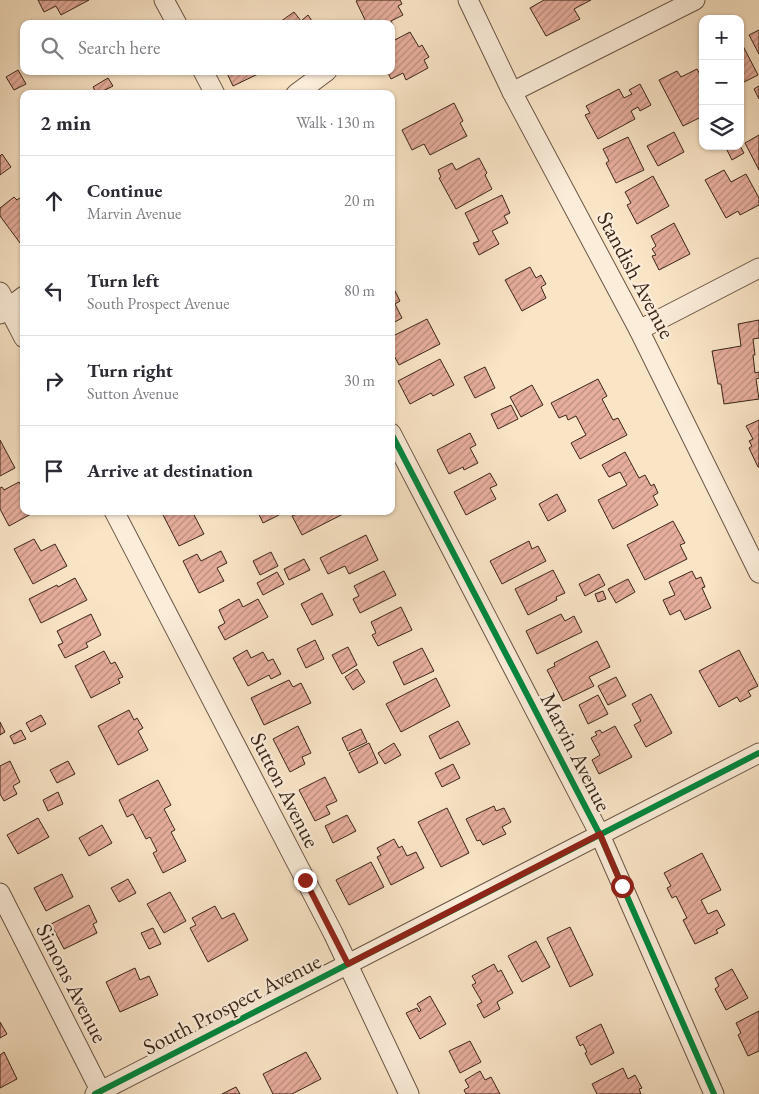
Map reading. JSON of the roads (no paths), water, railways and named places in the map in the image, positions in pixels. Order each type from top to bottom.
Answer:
[{"type":"street","points":[[164,0],[175,20]]},
{"type":"street","name":"Standish Avenue","points":[[468,0],[512,92],[639,330],[759,573]]},
{"type":"street","points":[[512,92],[695,0]]},
{"type":"street","points":[[205,75],[213,90]]},
{"type":"street","points":[[301,90],[322,75]]},
{"type":"street","points":[[639,330],[759,268]]},
{"type":"street","points":[[20,298],[3,305],[20,332]]},
{"type":"street","name":"Marvin Avenue","points":[[395,441],[600,834],[714,1094]]},
{"type":"street","name":"Sutton Avenue","points":[[116,515],[348,964],[409,1094]]},
{"type":"street","name":"South Prospect Avenue","points":[[100,1093],[759,753]]},
{"type":"street","name":"Simons Avenue","points":[[0,893],[100,1093]]}]
